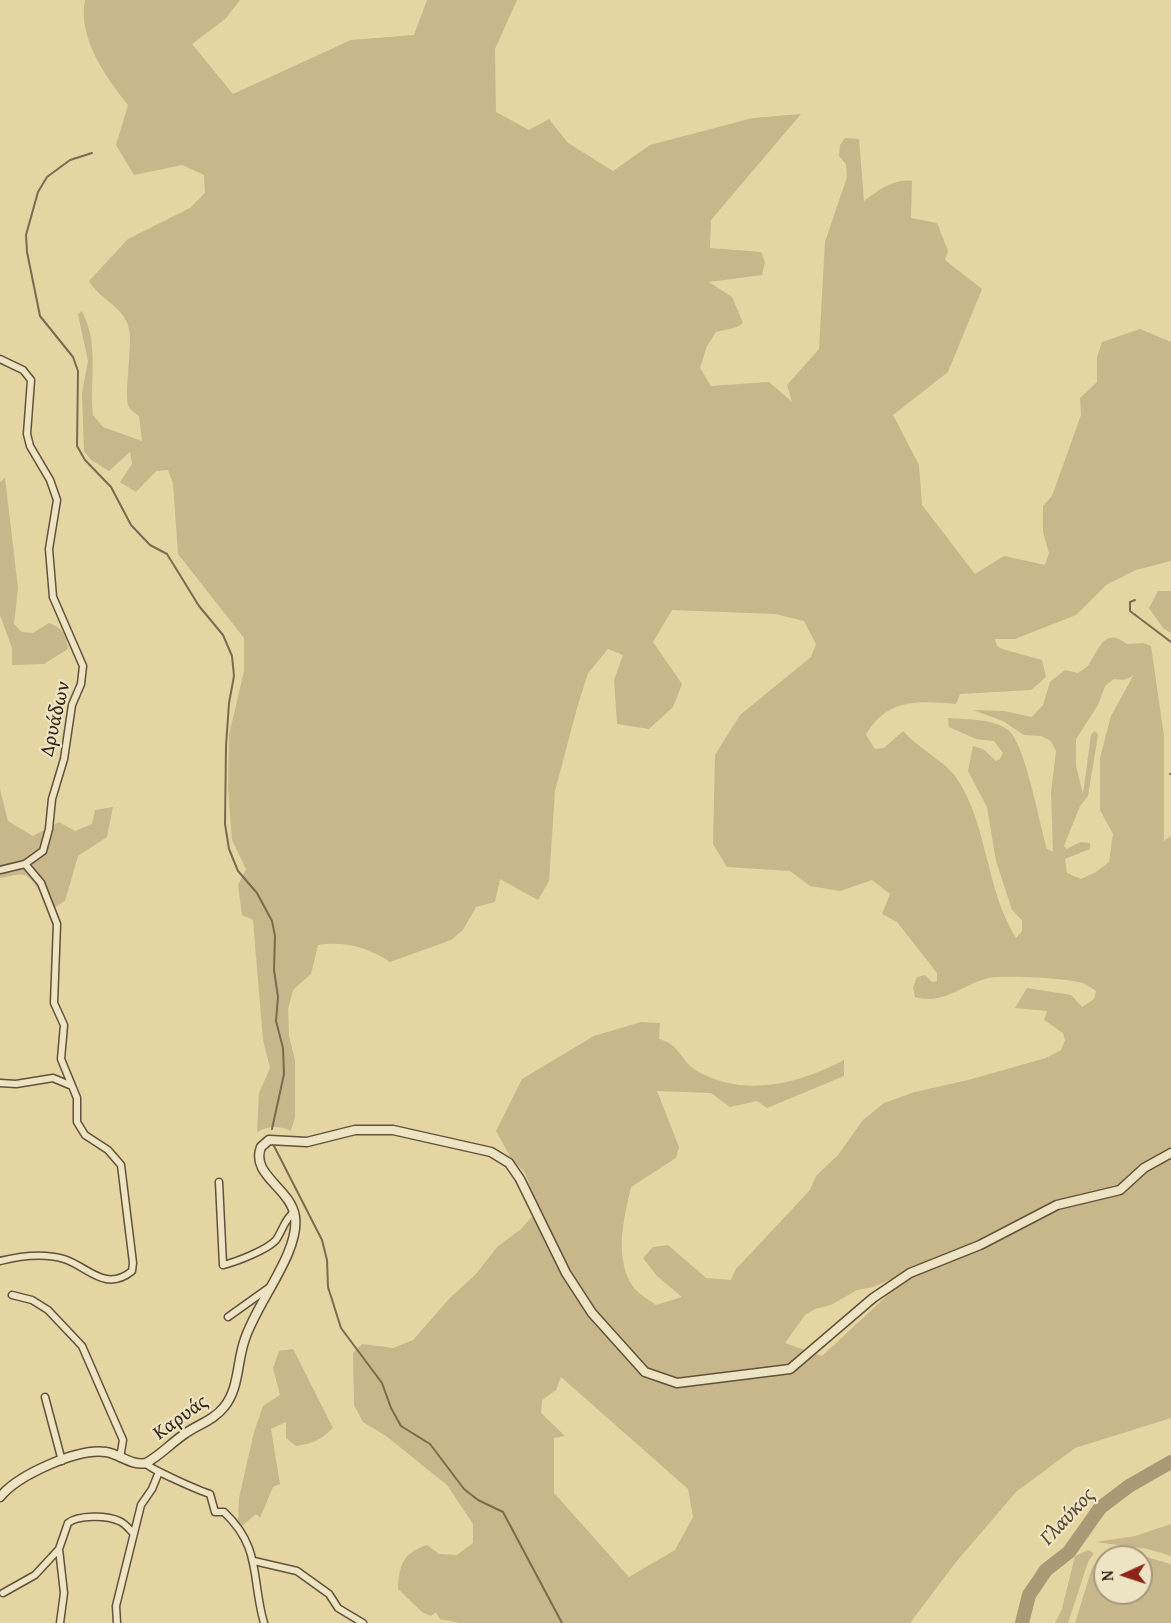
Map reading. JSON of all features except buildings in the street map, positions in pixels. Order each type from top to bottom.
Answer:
[{"type":"street","name":"Δρυάδων","points":[[0,359],[23,370],[31,381],[27,434],[30,446],[50,480],[57,500],[49,549],[53,597],[83,666],[81,684],[72,705],[64,759],[52,799],[44,846],[38,856],[26,864]]},
{"type":"street","points":[[0,870],[26,864],[41,883],[57,924],[54,1004],[64,1025],[62,1059],[77,1098],[80,1130],[108,1150],[121,1165],[132,1271],[124,1277],[105,1278],[81,1270],[64,1259],[45,1256],[0,1261]]},
{"type":"street","points":[[0,1083],[16,1084],[53,1078],[72,1086]]},
{"type":"street","points":[[219,1182],[223,1265],[239,1261],[275,1240],[285,1220],[294,1212],[284,1192],[261,1167],[259,1154],[268,1140],[307,1142],[355,1130],[393,1130],[491,1152],[509,1163],[520,1179],[566,1274],[592,1313],[637,1365],[656,1377],[677,1383],[790,1369],[873,1298],[910,1273],[980,1245],[1057,1205],[1120,1190],[1144,1168],[1171,1153]]},
{"type":"street","name":"Καρυάς","points":[[0,1497],[34,1469],[98,1452],[145,1463],[186,1432],[211,1419],[225,1406],[234,1386],[245,1337],[294,1242],[294,1212]]},
{"type":"street","points":[[228,1317],[270,1287]]},
{"type":"street","points":[[12,1294],[32,1300],[48,1310],[82,1346],[123,1440],[120,1458]]},
{"type":"street","points":[[45,1397],[62,1461]]},
{"type":"street","points":[[145,1463],[159,1472],[210,1494],[215,1512],[224,1512],[240,1527],[254,1561],[264,1623]]},
{"type":"street","points":[[117,1623],[116,1606],[133,1533],[141,1505],[152,1489],[159,1472]]},
{"type":"street","points":[[60,1623],[64,1593],[59,1549],[64,1529],[74,1520],[113,1519],[123,1522],[133,1533]]},
{"type":"street","points":[[3,1593],[35,1575],[59,1549]]},
{"type":"street","points":[[254,1561],[297,1571],[329,1594],[338,1608],[363,1623]]},
{"type":"shaded area","points":[[85,0],[240,0],[225,19],[192,44],[233,94],[351,40],[414,35],[427,0],[517,0],[495,49],[496,112],[529,130],[549,119],[568,143],[613,171],[650,145],[753,118],[801,114],[711,220],[710,248],[761,252],[765,262],[762,275],[709,282],[732,297],[743,323],[737,327],[716,332],[707,346],[700,368],[711,386],[769,382],[792,402],[787,385],[819,349],[825,242],[847,177],[846,164],[839,156],[840,145],[845,138],[859,139],[864,201],[893,183],[912,181],[911,218],[937,223],[948,251],[945,260],[982,289],[948,372],[893,415],[919,465],[922,505],[975,574],[1004,556],[1045,565],[1049,553],[1043,532],[1043,506],[1052,496],[1081,415],[1080,398],[1097,382],[1097,357],[1102,342],[1140,329],[1171,342],[1171,561],[1136,570],[1106,585],[1076,615],[1015,639],[995,639],[997,646],[1002,649],[1042,660],[1046,677],[1031,690],[960,694],[956,704],[929,702],[905,704],[884,714],[866,735],[875,749],[884,748],[903,731],[955,776],[974,814],[998,898],[1016,938],[1022,931],[1022,920],[1012,910],[996,861],[987,807],[968,771],[973,746],[983,749],[996,761],[1003,753],[994,741],[976,739],[949,727],[948,718],[995,723],[1008,730],[1020,750],[1026,767],[1047,849],[1053,852],[1051,792],[1056,751],[1051,741],[1041,736],[1024,735],[1003,721],[973,710],[1004,711],[1032,717],[1043,705],[1050,682],[1065,670],[1078,673],[1085,668],[1108,638],[1113,637],[1127,644],[1144,643],[1151,646],[1164,736],[1164,841],[1171,836],[1171,1418],[1075,1448],[1016,1492],[956,1562],[910,1623],[460,1623],[440,1619],[436,1612],[431,1616],[422,1612],[398,1589],[404,1561],[412,1552],[427,1545],[439,1554],[457,1555],[473,1543],[473,1524],[447,1485],[386,1436],[363,1422],[354,1405],[353,1353],[362,1344],[393,1348],[413,1340],[449,1299],[476,1274],[498,1246],[520,1230],[539,1209],[525,1173],[511,1158],[496,1131],[522,1079],[594,1036],[641,1022],[660,1023],[659,1039],[672,1045],[691,1067],[715,1079],[752,1086],[771,1085],[809,1076],[844,1060],[844,1076],[767,1108],[757,1101],[730,1107],[711,1093],[657,1091],[679,1147],[676,1158],[631,1187],[622,1238],[624,1264],[628,1277],[636,1290],[656,1305],[682,1297],[657,1276],[643,1258],[653,1247],[668,1245],[706,1278],[731,1280],[736,1269],[810,1190],[816,1176],[838,1155],[863,1120],[884,1103],[915,1092],[1046,1058],[1061,1050],[1065,1040],[1063,1033],[1044,1020],[1047,1011],[1015,1008],[1027,988],[1071,995],[1082,1007],[1094,999],[1096,991],[1085,984],[1066,980],[996,977],[979,981],[944,996],[925,999],[915,997],[913,987],[917,977],[925,975],[932,982],[937,981],[937,973],[897,922],[882,914],[890,894],[872,880],[840,891],[810,886],[790,871],[727,867],[713,844],[715,755],[740,715],[811,657],[816,644],[804,621],[775,614],[672,610],[653,642],[682,684],[673,707],[649,729],[617,724],[614,680],[623,655],[608,649],[588,673],[555,791],[549,881],[538,900],[500,879],[495,902],[476,907],[463,930],[451,940],[390,962],[373,952],[356,946],[318,945],[311,974],[293,990],[288,1009],[289,1036],[295,1060],[295,1117],[291,1131],[274,1127],[257,1132],[259,1093],[270,1068],[263,1040],[253,920],[242,915],[238,885],[246,869],[232,840],[228,790],[229,735],[244,671],[244,638],[178,554],[173,483],[168,470],[156,471],[136,492],[120,482],[132,464],[130,452],[109,471],[91,460],[84,451],[82,393],[88,361],[78,314],[82,311],[91,337],[93,415],[103,427],[142,441],[139,416],[127,402],[130,337],[127,321],[89,281],[128,239],[190,208],[205,193],[204,175],[182,165],[134,175],[116,145],[128,105],[95,56],[85,28]],"holes":[[[1133,676],[1111,716],[1100,758],[1100,810],[1113,834],[1109,862],[1096,872],[1081,879],[1067,873],[1065,859],[1090,849],[1090,843],[1080,842],[1067,849],[1064,846],[1080,806],[1088,796],[1098,735],[1095,731],[1091,735],[1083,794],[1076,766],[1076,739],[1098,705],[1105,686],[1114,679],[1124,680]],[[917,1268],[822,1356],[785,1343],[805,1315],[815,1309],[831,1305],[857,1290],[873,1287]],[[561,1377],[688,1489],[693,1517],[675,1550],[629,1577],[554,1493],[554,1438],[565,1436],[541,1413],[542,1400],[556,1390]]]},
{"type":"shaded area","points":[[5,478],[18,588],[14,624],[22,632],[33,633],[49,623],[61,630],[67,644],[68,649],[44,664],[12,665],[12,648],[0,615],[0,482]]},
{"type":"shaded area","points":[[1158,591],[1171,591],[1171,633],[1163,628],[1149,608]]},
{"type":"shaded area","points":[[0,789],[8,821],[33,836],[59,822],[75,831],[92,824],[95,810],[113,807],[107,837],[78,856],[65,901],[54,908],[32,880],[25,875],[0,878]]},
{"type":"shaded area","points":[[293,1349],[333,1428],[316,1440],[296,1446],[286,1438],[286,1422],[271,1429],[280,1484],[273,1487],[260,1518],[256,1514],[242,1526],[238,1522],[239,1498],[254,1432],[263,1406],[280,1395],[273,1368],[279,1351]]},
{"type":"shaded area","points":[[1171,1524],[1171,1556],[1153,1551],[1153,1545],[1118,1545],[1096,1542],[1135,1536]]},
{"type":"shaded area","points":[[1088,1550],[1093,1552],[1068,1623],[1055,1623],[1062,1609],[1075,1556]]},
{"type":"shaded area","points":[[1153,1559],[1171,1564],[1171,1623],[1075,1623],[1093,1566],[1093,1605],[1153,1605]]},
{"type":"waterway","points":[[92,153],[70,160],[47,177],[38,192],[26,235],[27,252],[40,316],[73,357],[78,371],[77,446],[85,460],[111,487],[131,525],[150,545],[167,554],[199,606],[223,635],[232,656],[234,676],[229,703],[226,746],[225,824],[229,849],[238,871],[257,893],[272,921],[275,936],[274,970],[278,997],[276,1021],[283,1048],[284,1074],[272,1129]]},
{"type":"waterway","points":[[1135,600],[1130,602],[1130,611],[1171,642]]},
{"type":"waterway","points":[[273,1144],[322,1240],[327,1260],[328,1287],[341,1328],[382,1383],[391,1408],[401,1426],[430,1444],[464,1489],[478,1500],[503,1512],[562,1623]]},
{"type":"waterway","name":"Γλαύκος","points":[[1022,1623],[1029,1595],[1046,1570],[1069,1552],[1100,1508],[1129,1486],[1171,1462]]}]
